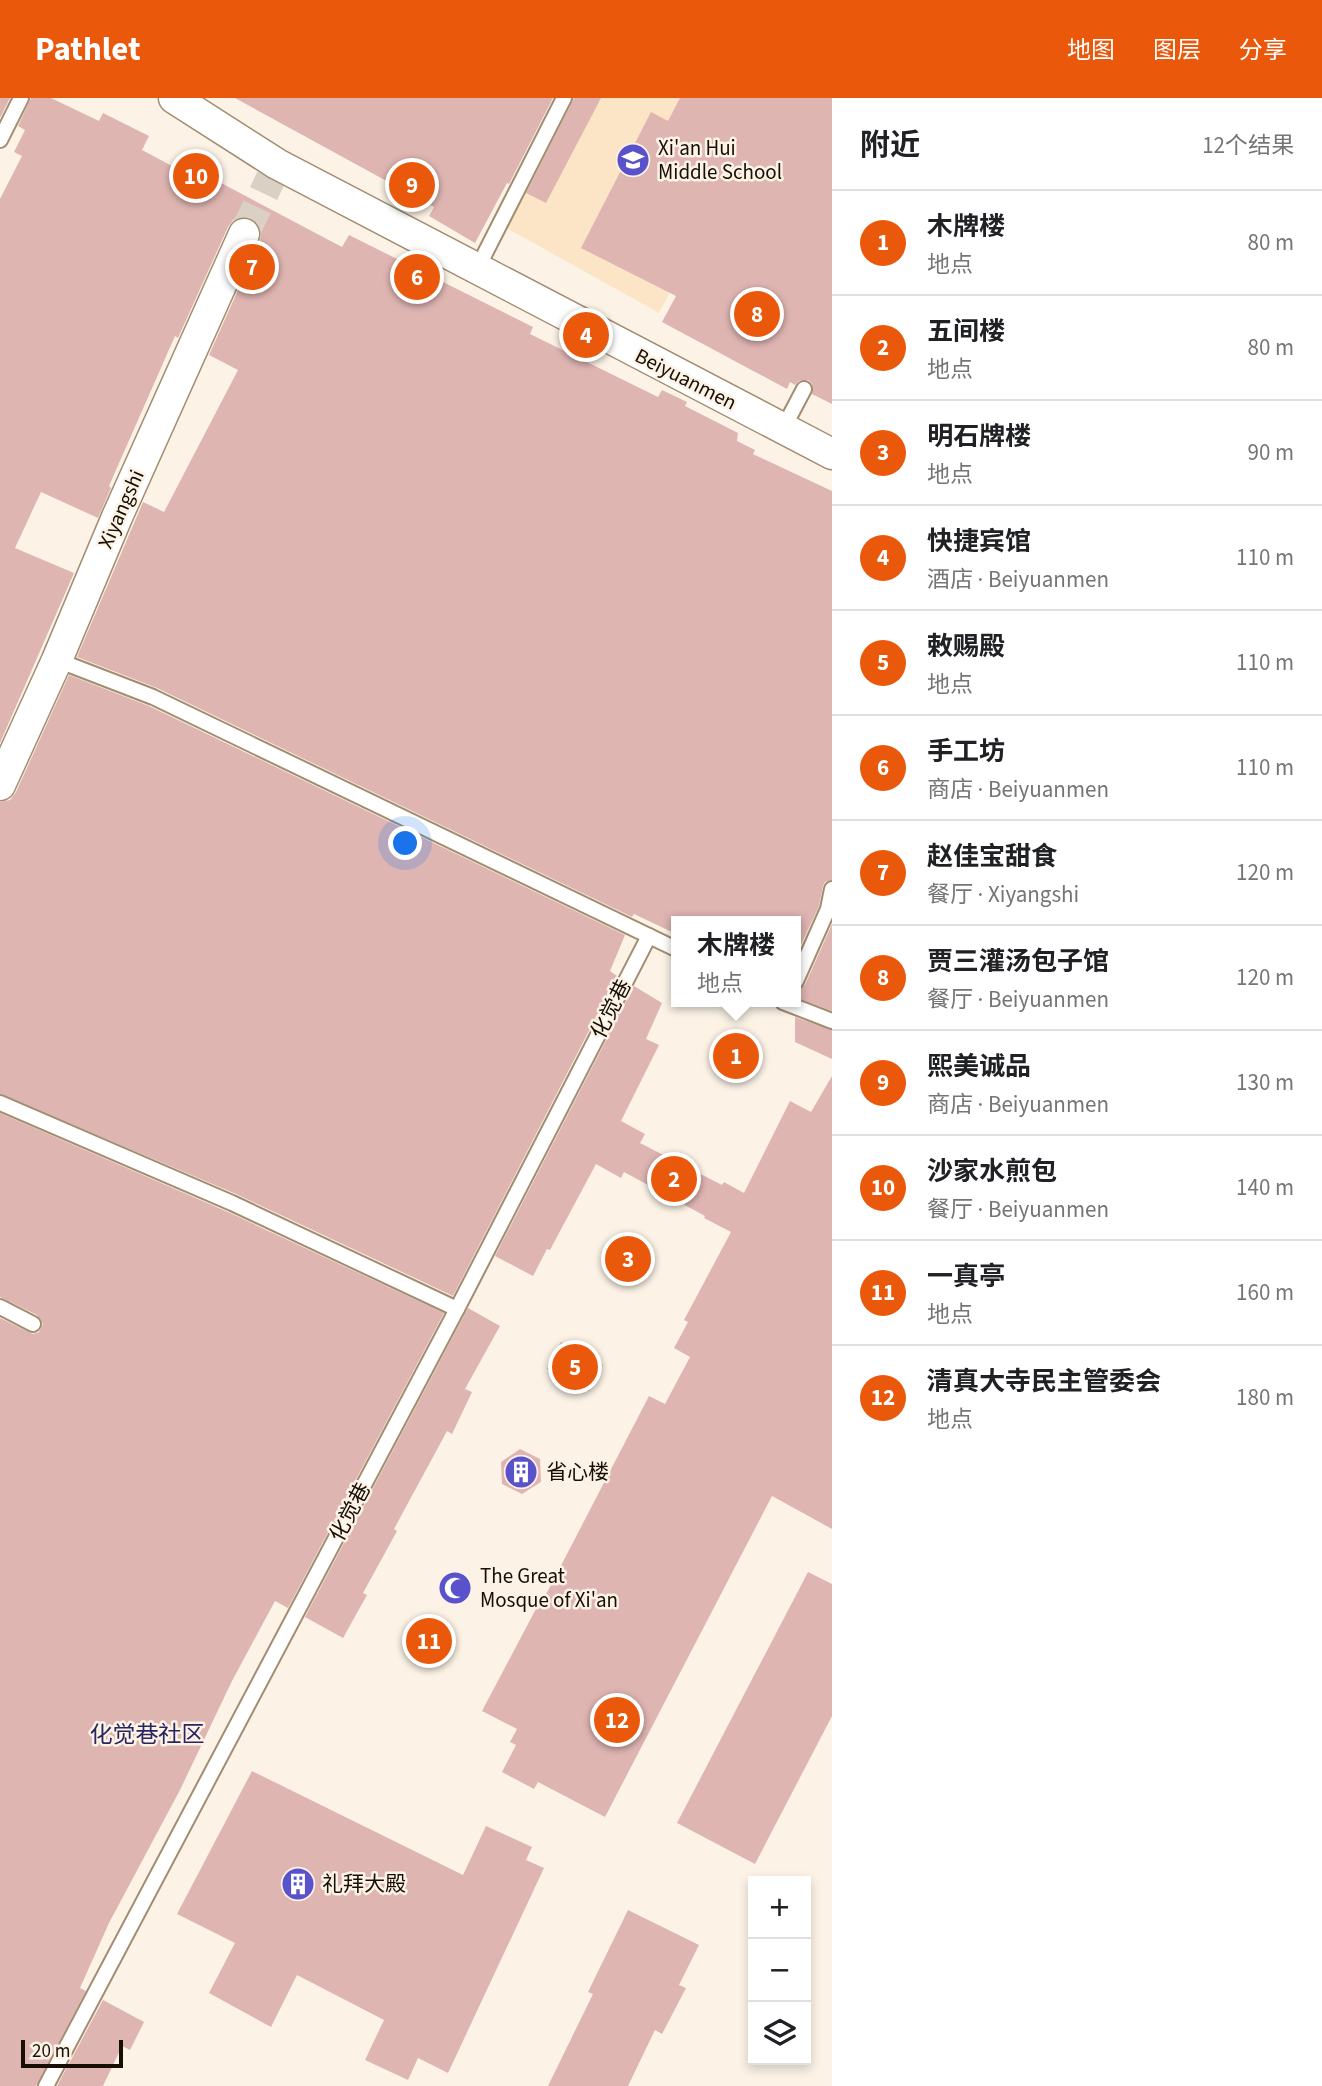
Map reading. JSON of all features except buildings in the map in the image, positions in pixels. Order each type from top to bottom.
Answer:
[{"type":"street","name":"Beiyuanmen","points":[[193,102],[274,171],[477,270],[832,454]]},
{"type":"street","name":"Xiyangshi","points":[[1,782],[244,234]]},
{"type":"lane","points":[[0,141],[21,98]]},
{"type":"lane","points":[[477,270],[564,98]]},
{"type":"lane","points":[[783,429],[804,389]]},
{"type":"lane","points":[[57,660],[153,697],[671,946]]},
{"type":"lane","points":[[801,970],[828,909],[832,889]]},
{"type":"lane","name":"化觉巷","points":[[46,2086],[457,1309],[649,936]]},
{"type":"lane","points":[[797,1007],[832,1021]]},
{"type":"lane","points":[[0,1102],[232,1203],[457,1309]]},
{"type":"lane","points":[[0,1307],[33,1324]]},
{"type":"shaded area","name":"Xi'an Hui Middle School","points":[[558,98],[772,98],[659,313],[494,221]]},
{"type":"tunnel","points":[[244,234],[271,178]]},
{"type":"place","name":"Xi'an Hui Middle School","points":[[633,160]]},
{"type":"place","name":"沙家水煎包","points":[[196,176]]},
{"type":"place","name":"熙美诚品","points":[[412,185]]},
{"type":"place","name":"赵佳宝甜食","points":[[252,267]]},
{"type":"place","name":"手工坊","points":[[417,277]]},
{"type":"place","name":"贾三灌汤包子馆","points":[[757,314]]},
{"type":"place","name":"快捷宾馆","points":[[586,335]]},
{"type":"place","name":"木牌楼","points":[[736,1056]]},
{"type":"place","name":"五间楼","points":[[674,1179]]},
{"type":"place","name":"明石牌楼","points":[[628,1259]]},
{"type":"place","name":"敕赐殿","points":[[575,1367]]},
{"type":"place","name":"省心楼","points":[[521,1472]]},
{"type":"place","name":"The Great Mosque of Xi'an","points":[[455,1588]]},
{"type":"place","name":"一真亭","points":[[429,1641]]},
{"type":"place","name":"清真大寺民主管委会","points":[[617,1720]]},
{"type":"place","name":"礼拜大殿","points":[[298,1884]]},
{"type":"district","name":"化觉巷社区","points":[[147,1734]]}]
